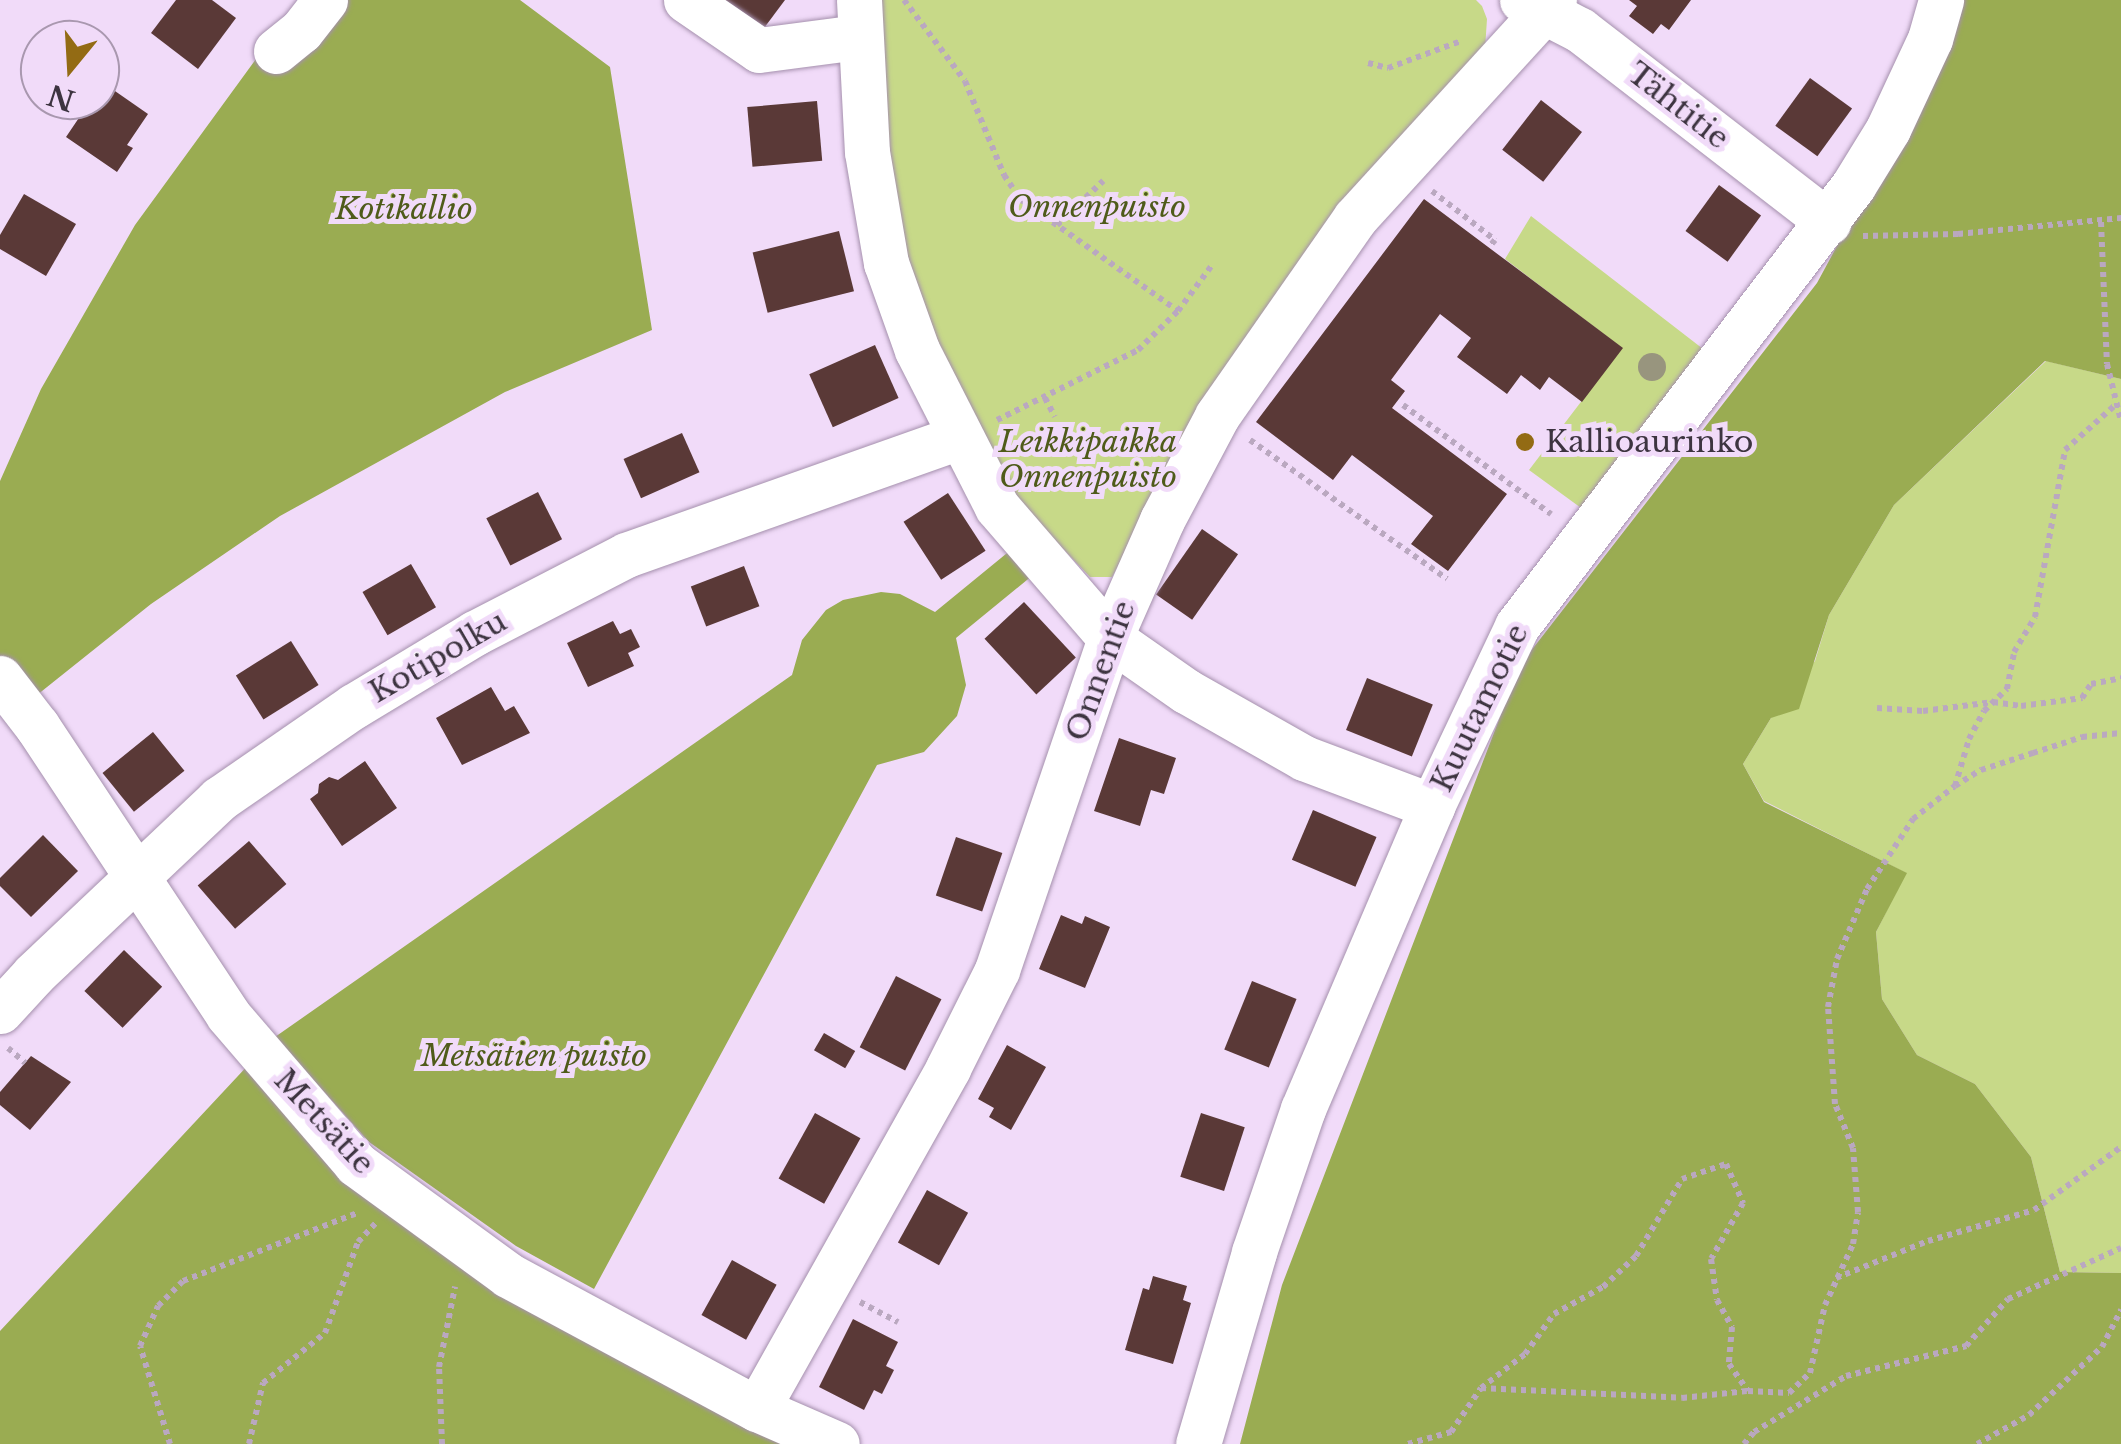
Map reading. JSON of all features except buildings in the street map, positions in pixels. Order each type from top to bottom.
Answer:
[{"type":"street","points":[[276,52],[301,31],[325,0]]},
{"type":"street","points":[[686,0],[759,50],[858,19],[867,152],[886,263],[917,350],[997,506],[1110,638],[1186,691],[1304,758],[1432,806]]},
{"type":"street","name":"Kuutamotie","points":[[1198,1444],[1254,1252],[1303,1109],[1432,806],[1517,626],[1828,222],[1888,129],[1930,39],[1940,0]]},
{"type":"street","name":"Tähtitie","points":[[1540,4],[1580,30],[1828,222]]},
{"type":"street","name":"Onnentie","points":[[757,1409],[948,1068],[997,970],[1110,638],[1162,520],[1217,416],[1355,218],[1540,4]]},
{"type":"street","name":"Kotipolku","points":[[0,1011],[219,798],[354,706],[475,633],[626,556],[959,437]]},
{"type":"street","name":"Metsätie","points":[[0,678],[37,726],[228,1015],[356,1164],[508,1276],[757,1409],[837,1444]]},
{"type":"path","points":[[904,0],[965,81],[1004,176],[1020,199],[1178,311]]},
{"type":"path","points":[[1399,164],[1495,240],[1489,247]]},
{"type":"path","points":[[1057,226],[1103,181]]},
{"type":"path","points":[[1828,222],[1846,236],[1958,234],[2121,218]]},
{"type":"path","points":[[2101,222],[2107,364],[2114,406],[2121,421]]},
{"type":"path","points":[[959,437],[1138,350],[1178,311],[1212,264]]},
{"type":"path","points":[[1045,398],[1055,417]]},
{"type":"path","points":[[1403,405],[1584,538]]},
{"type":"path","points":[[1955,786],[1969,738],[2006,690],[2014,652],[2035,617],[2065,450],[2114,406]]},
{"type":"path","points":[[1217,416],[1446,579]]},
{"type":"path","points":[[1877,708],[1923,711],[1993,702],[2021,706],[2082,698],[2091,684],[2121,678]]},
{"type":"path","points":[[1482,1388],[1682,1398],[1748,1391],[1789,1393],[1810,1374],[1836,1278],[1854,1244],[1858,1212],[1853,1148],[1834,1104],[1828,1056],[1828,1007],[1837,959],[1889,850],[1913,818],[1981,770],[2082,738],[2121,733]]},
{"type":"path","points":[[1836,1278],[1928,1241],[2034,1210],[2121,1147]]},
{"type":"path","points":[[1408,1444],[1452,1432],[1482,1388],[1526,1354],[1554,1314],[1603,1287],[1636,1256],[1682,1179],[1726,1164],[1743,1202],[1711,1259],[1717,1300],[1732,1328],[1729,1364],[1748,1391]]},
{"type":"path","points":[[170,1444],[140,1346],[158,1306],[183,1281],[223,1262],[401,1197]]},
{"type":"path","points":[[248,1444],[263,1383],[325,1333],[358,1242],[401,1197]]},
{"type":"path","points":[[442,1444],[438,1367],[464,1244]]},
{"type":"path","points":[[1744,1444],[1754,1432],[1846,1376],[1966,1346],[2008,1299],[2121,1248]]},
{"type":"path","points":[[844,1294],[898,1322]]},
{"type":"path","points":[[1976,1444],[2041,1404],[2102,1346],[2121,1310]]},
{"type":"green space","name":"Kotikallio","points":[[299,0],[520,0],[610,67],[652,330],[505,392],[280,516],[151,604],[32,699],[0,659],[0,481],[41,389],[135,225]]},
{"type":"green space","name":"Onnenpuisto","points":[[872,0],[1476,0],[1482,6],[1487,19],[1485,49],[1165,478],[1112,577],[1090,577],[1027,511],[983,445],[896,247]]},
{"type":"green space","points":[[1962,0],[2121,0],[2121,379],[2045,361],[1894,505],[1829,615],[1799,709],[1771,718],[1743,764],[1764,802],[1907,873],[1876,932],[1882,999],[1917,1055],[1975,1084],[2031,1157],[2060,1272],[2121,1273],[2121,1444],[1240,1444],[1282,1285],[1520,665],[1817,283],[1960,18]]},
{"type":"green space","points":[[1531,216],[1707,352],[1588,513],[1529,470],[1622,348],[1505,259]]},
{"type":"green space","points":[[2046,361],[2121,379],[2121,1273],[2060,1272],[2031,1157],[1975,1084],[1917,1055],[1882,999],[1876,932],[1906,873],[1764,801],[1743,764],[1771,718],[1815,661],[1829,615],[1894,505]]},
{"type":"green space","name":"Metsätien puisto","points":[[1012,549],[1033,575],[956,638],[966,685],[957,716],[924,752],[877,765],[594,1289],[516,1246],[369,1142],[275,1037],[792,675],[802,640],[826,610],[843,600],[881,592],[900,594],[935,612]]},
{"type":"green space","points":[[251,1062],[316,1142],[813,1444],[0,1444],[0,1331]]},
{"type":"place","name":"Kallioaurinko","points":[[1525,442]]},
{"type":"park label","name":"Leikkipaikka Onnenpuisto","points":[[1088,459]]}]
